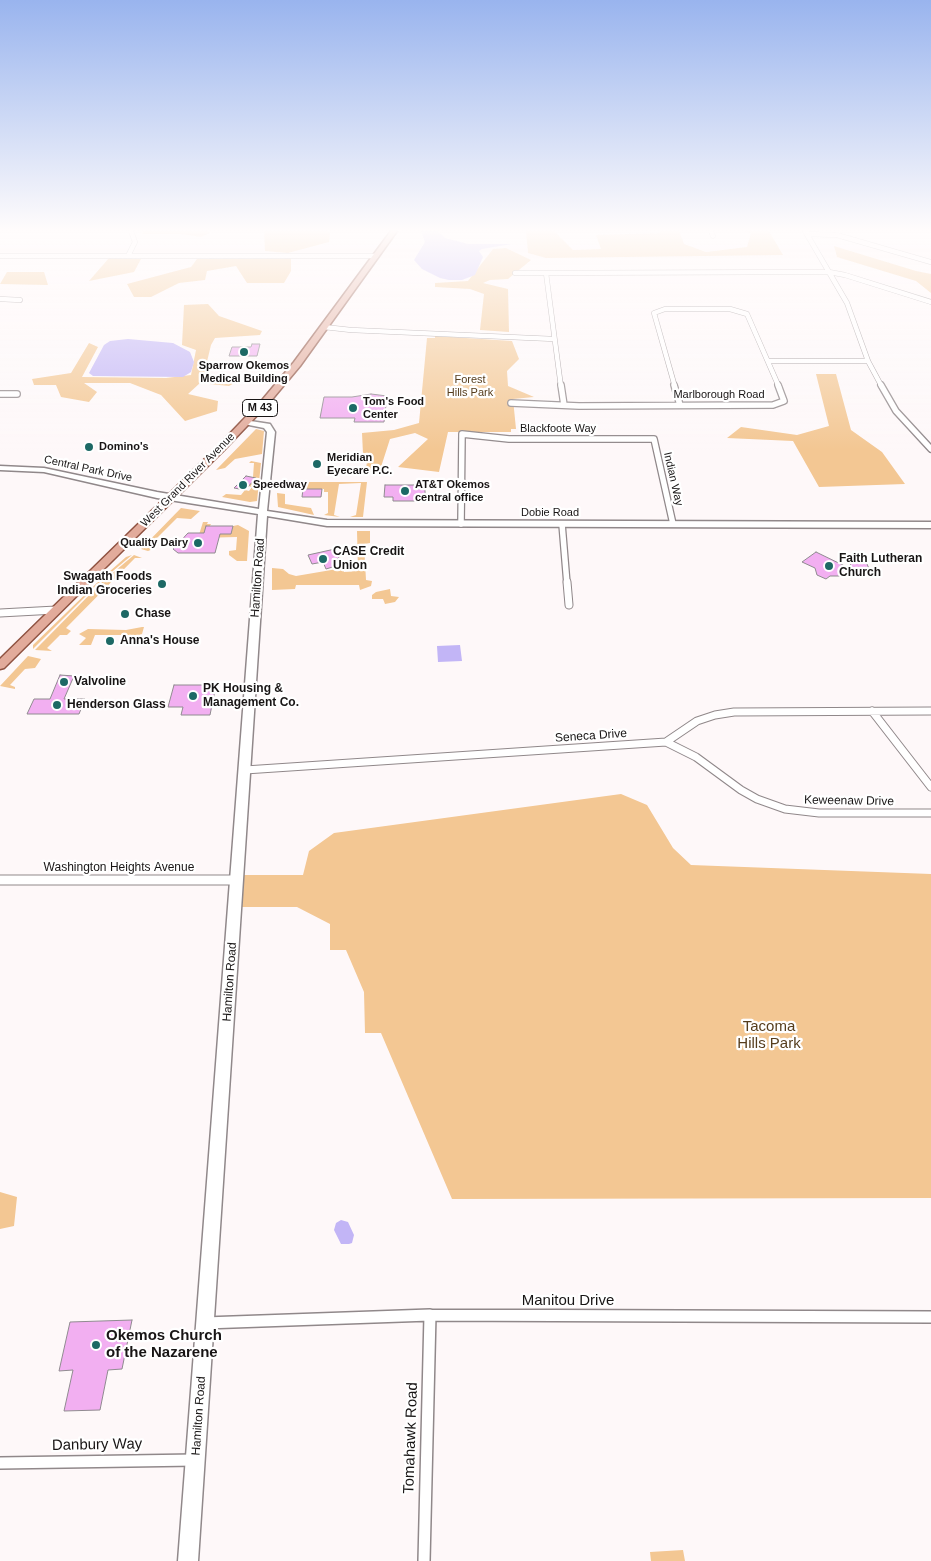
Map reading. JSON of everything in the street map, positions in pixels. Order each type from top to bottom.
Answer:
[{"type":"main road","name":"West Grand River Avenue","points":[[0,665],[246,422],[292,370],[341,304]]},
{"type":"street","points":[[550,304],[564,405]]},
{"type":"street","points":[[846,304],[868,361],[896,411],[931,449]]},
{"type":"street","points":[[680,406],[654,317],[655,311],[665,309],[730,309],[744,312],[747,314],[768,361],[868,361]]},
{"type":"street","points":[[324,327],[351,330],[554,339]]},
{"type":"street","name":"Marlborough Road","points":[[511,403],[680,406],[779,404],[784,401],[783,397],[768,361]]},
{"type":"street","points":[[0,394],[17,394]]},
{"type":"street","name":"Hamilton Road","points":[[188,1561],[263,513],[271,430],[265,426],[246,422]]},
{"type":"street","name":"Blackfoote Way","points":[[462,524],[462,434],[509,439],[654,439]]},
{"type":"street","name":"Indian Way","points":[[654,439],[673,524]]},
{"type":"street","name":"Central Park Drive","points":[[0,468],[44,470],[171,497]]},
{"type":"street","name":"Dobie Road","points":[[171,497],[327,524],[931,525]]},
{"type":"street","points":[[562,524],[568,605]]},
{"type":"street","points":[[0,613],[56,610]]},
{"type":"street","points":[[872,711],[931,787]]},
{"type":"street","points":[[666,742],[697,721],[729,712],[931,711]]},
{"type":"street","name":"Seneca Drive","points":[[245,770],[666,742]]},
{"type":"street","name":"Keweenaw Drive","points":[[666,742],[696,757],[740,790],[757,799],[785,809],[819,813],[931,813]]},
{"type":"street","name":"Washington Heights Avenue","points":[[0,880],[237,880]]},
{"type":"street","name":"Manitou Drive","points":[[205,1323],[430,1315],[931,1317]]},
{"type":"street","name":"Tomahawk Road","points":[[424,1561],[430,1315]]},
{"type":"street","name":"Danbury Way","points":[[0,1463],[196,1460]]},
{"type":"green space","points":[[208,304],[219,316],[262,331],[260,335],[215,338],[211,345],[204,374],[211,380],[236,382],[229,386],[200,383],[188,394],[218,401],[217,411],[185,421],[161,395],[130,383],[84,383],[97,392],[89,402],[61,397],[56,385],[34,385],[32,379],[71,373],[89,343],[98,347],[82,377],[166,378],[191,375],[196,350],[182,345],[184,305]]},
{"type":"green space","points":[[483,304],[508,304],[509,332],[480,330]]},
{"type":"green space","name":"Forest Hills Park","points":[[435,336],[512,341],[519,359],[507,371],[508,386],[534,397],[513,399],[516,429],[511,429],[511,432],[448,432],[439,472],[398,467],[428,439],[415,433],[390,439],[381,467],[365,474],[368,456],[363,454],[362,433],[394,430],[419,423],[427,338],[435,338]]},
{"type":"green space","points":[[816,374],[836,374],[851,430],[882,452],[905,484],[819,487],[793,441],[727,438],[741,427],[797,435],[829,426]]},
{"type":"green space","points":[[256,429],[264,431],[262,454],[235,459],[225,468],[216,470]]},
{"type":"green space","points":[[251,461],[261,463],[257,501],[250,502],[222,497],[226,494],[241,495],[245,490],[249,491],[252,487],[248,486],[256,478],[253,477],[254,463],[249,463]]},
{"type":"green space","points":[[277,482],[367,482],[363,517],[350,517],[356,515],[361,483],[339,484],[334,515],[340,517],[324,515],[328,513],[328,492],[324,492],[324,489],[277,489]]},
{"type":"green space","points":[[277,493],[285,494],[285,504],[311,508],[314,515],[278,507]]},
{"type":"green space","points":[[181,508],[200,511],[191,519],[177,518],[149,546],[155,548],[148,551],[141,549]]},
{"type":"green space","points":[[203,522],[211,524],[205,534],[231,534],[233,526],[238,525],[249,531],[247,561],[237,561],[229,555],[229,551],[236,550],[237,537],[198,538]]},
{"type":"green space","points":[[357,531],[370,531],[370,543],[364,544],[366,580],[372,581],[371,586],[360,590],[359,585],[296,585],[295,589],[272,590],[272,568],[283,569],[289,574],[296,576],[343,568],[344,572],[358,571]]},
{"type":"green space","points":[[132,555],[101,581],[33,649],[33,645],[101,579],[126,557]]},
{"type":"green space","points":[[134,555],[142,558],[135,558],[66,628],[71,631],[67,635],[60,635],[47,648],[52,651],[35,650],[103,581]]},
{"type":"green space","points":[[390,589],[391,596],[399,597],[395,602],[385,604],[383,599],[372,599],[372,595],[376,592]]},
{"type":"green space","points":[[144,627],[142,634],[139,635],[95,635],[91,645],[79,645],[86,638],[79,634],[88,629],[126,630]]},
{"type":"green space","points":[[28,656],[41,659],[35,668],[25,669],[10,685],[15,687],[15,689],[0,686]]},
{"type":"green space","name":"Tacoma Hills Park","points":[[621,794],[647,805],[673,848],[691,865],[931,874],[931,1198],[452,1199],[381,1033],[365,1033],[364,992],[346,950],[330,950],[330,924],[297,907],[242,907],[244,875],[303,875],[309,851],[334,833]]},
{"type":"green space","points":[[0,1192],[17,1197],[14,1226],[0,1229]]},
{"type":"green space","points":[[683,1550],[685,1561],[651,1561],[650,1552]]},
{"type":"shaded area","points":[[128,339],[173,343],[190,352],[194,362],[191,372],[183,377],[93,376],[89,373],[104,345],[110,341]]},
{"type":"shaded area","points":[[460,645],[462,661],[438,662],[437,646]]},
{"type":"shaded area","points":[[341,1220],[348,1222],[354,1235],[352,1243],[341,1244],[334,1230],[336,1223]]},
{"type":"building","name":"Sparrow Okemos Medical Building","points":[[252,344],[260,344],[257,356],[229,356],[232,347],[251,347]]},
{"type":"building","name":"Tom's Food Center","points":[[371,394],[387,396],[384,422],[354,422],[355,418],[320,418],[324,397],[352,397]]},
{"type":"building","name":"Speedway","points":[[246,476],[256,478],[245,490],[234,488]]},
{"type":"building","name":"AT&T Okemos central office","points":[[385,485],[425,485],[425,497],[416,497],[416,501],[393,501],[393,497],[384,497]]},
{"type":"building","points":[[303,489],[322,489],[321,497],[302,497]]},
{"type":"building","name":"Quality Dairy","points":[[206,526],[233,526],[231,534],[220,534],[215,553],[178,553],[173,549],[188,533],[204,533]]},
{"type":"building","name":"CASE Credit Union","points":[[335,549],[339,558],[333,560],[336,566],[326,569],[323,562],[312,564],[308,555]]},
{"type":"building","name":"Faith Lutheran Church","points":[[816,552],[853,570],[847,557],[864,557],[870,571],[868,571],[869,574],[863,574],[865,576],[830,576],[826,579],[817,575],[815,568],[802,562]]},
{"type":"building","name":"Henderson Glass","points":[[60,675],[74,676],[64,699],[85,699],[79,714],[27,714],[34,699],[50,699]]},
{"type":"building","name":"PK Housing & Management Co.","points":[[174,685],[206,685],[205,690],[215,690],[210,715],[181,715],[183,707],[168,707]]},
{"type":"building","name":"Okemos Church of the Nazarene","points":[[132,1320],[122,1369],[108,1370],[100,1410],[64,1411],[73,1370],[59,1371],[70,1322]]},
{"type":"place","name":"Sparrow Okemos Medical Building","points":[[244,352]]},
{"type":"place","name":"Tom's Food Center","points":[[353,408]]},
{"type":"place","name":"Domino's","points":[[89,447]]},
{"type":"place","name":"Meridian Eyecare P.C.","points":[[317,464]]},
{"type":"place","name":"Speedway","points":[[243,485]]},
{"type":"place","name":"AT&T Okemos central office","points":[[405,491]]},
{"type":"place","name":"Quality Dairy","points":[[198,543]]},
{"type":"place","name":"CASE Credit Union","points":[[323,559]]},
{"type":"place","name":"Faith Lutheran Church","points":[[829,566]]},
{"type":"place","name":"Swagath Foods Indian Groceries","points":[[162,584]]},
{"type":"place","name":"Chase","points":[[125,614]]},
{"type":"place","name":"Anna's House","points":[[110,641]]},
{"type":"place","name":"Valvoline","points":[[64,682]]},
{"type":"place","name":"PK Housing & Management Co.","points":[[193,696]]},
{"type":"place","name":"Henderson Glass","points":[[57,705]]},
{"type":"place","name":"Okemos Church of the Nazarene","points":[[96,1345]]}]
